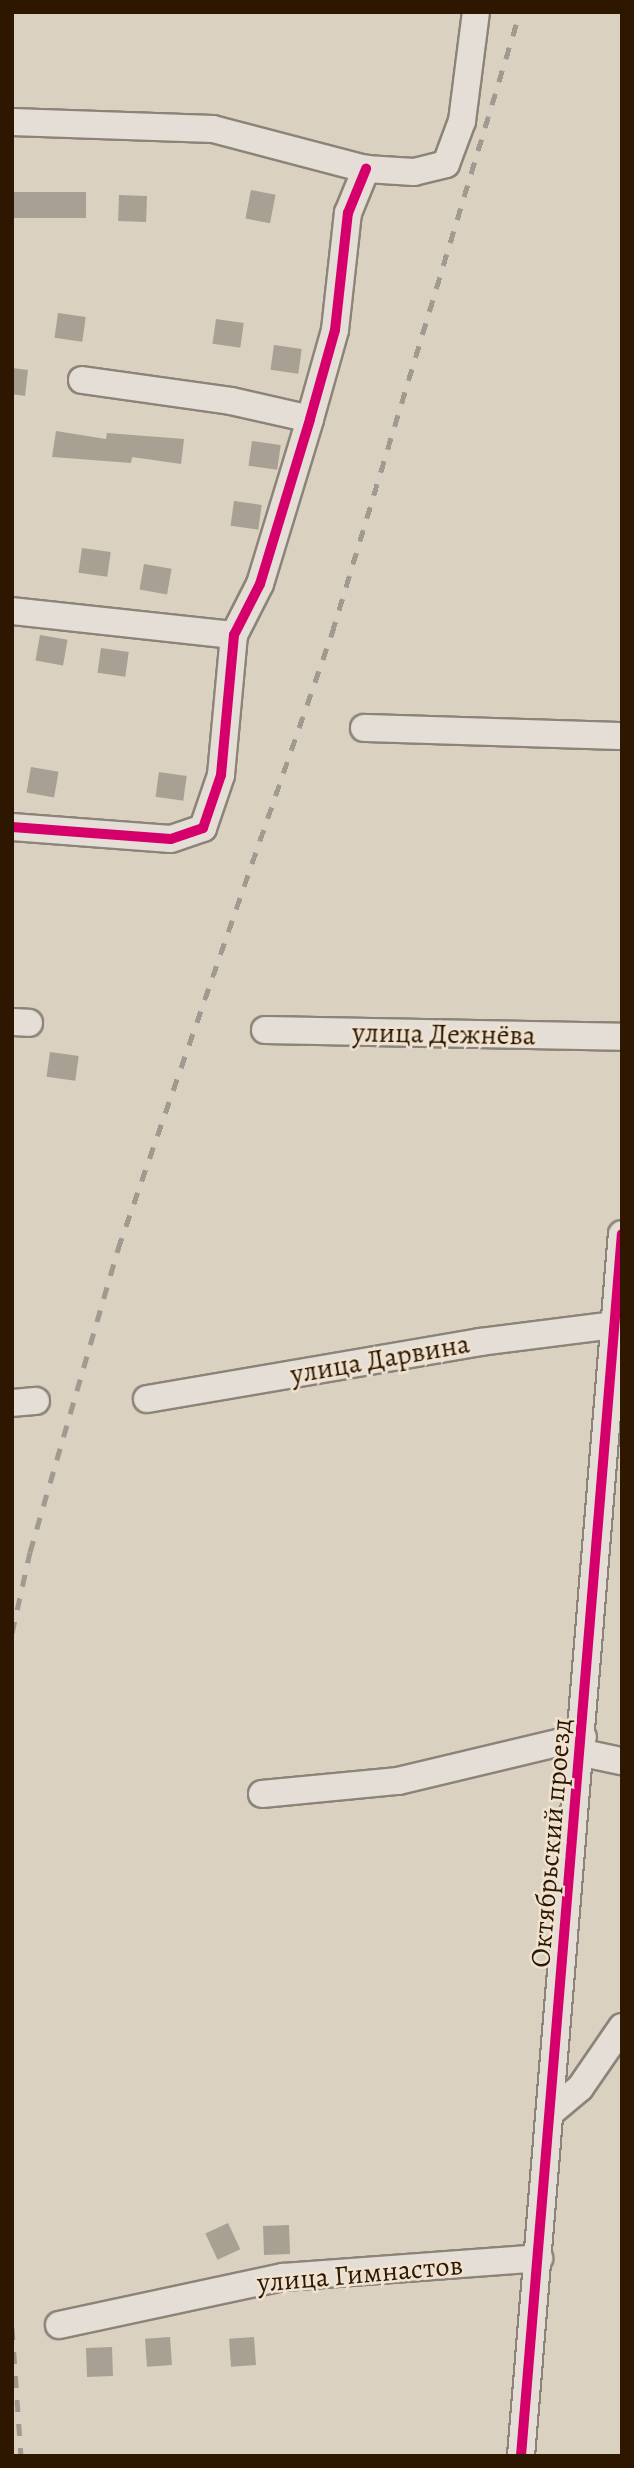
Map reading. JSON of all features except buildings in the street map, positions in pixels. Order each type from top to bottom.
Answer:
[{"type":"street","points":[[12,122],[213,129],[366,169],[414,172],[446,164],[462,121],[476,12]]},
{"type":"street","points":[[12,827],[171,839],[203,828],[220,775],[234,635],[260,584],[310,419],[335,330],[348,213],[366,169]]},
{"type":"street","points":[[82,380],[232,401],[310,419]]},
{"type":"street","points":[[12,611],[234,635]]},
{"type":"street","points":[[364,729],[622,736]]},
{"type":"street","name":"улица Дежнёва","points":[[265,1030],[622,1037]]},
{"type":"street","name":"Октябрьский проезд","points":[[521,2456],[583,1745],[622,1234]]},
{"type":"street","name":"улица Дарвина","points":[[147,1399],[480,1342],[616,1333]]},
{"type":"street","points":[[262,1794],[398,1781],[583,1745],[622,1761]]},
{"type":"street","points":[[550,2113],[580,2088],[622,2027]]},
{"type":"street","name":"улица Гимнастов","points":[[59,2325],[283,2277],[539,2258]]},
{"type":"railway","points":[[12,1633],[30,1552],[118,1249],[332,633],[520,12]]},
{"type":"railway","points":[[12,2328],[21,2456]]},
{"type":"cycle path","points":[[12,827],[171,839],[203,828],[221,775],[234,635],[260,584],[310,419],[335,330],[348,213],[366,169]]},
{"type":"cycle path","points":[[521,2456],[622,1234]]}]
